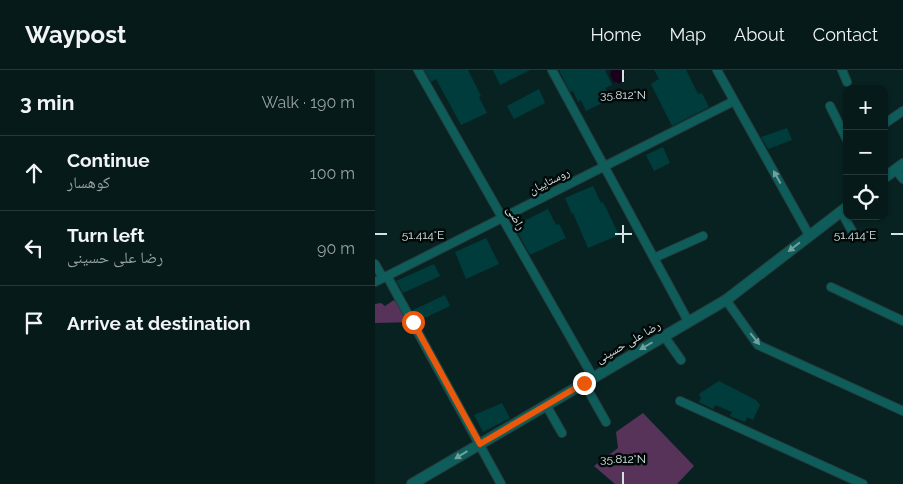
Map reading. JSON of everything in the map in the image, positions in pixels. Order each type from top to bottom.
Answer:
[{"type":"street","name":"راضی","points":[[418,70],[503,218],[589,380],[606,422]]},
{"type":"street","points":[[552,70],[688,321]]},
{"type":"street","points":[[717,70],[809,235]]},
{"type":"street","points":[[842,70],[847,82]]},
{"type":"street","name":"روستاییان","points":[[375,282],[734,101]]},
{"type":"street","points":[[830,106],[843,132]]},
{"type":"street","points":[[888,121],[903,111]]},
{"type":"street","points":[[888,175],[899,167],[903,179]]},
{"type":"street","name":"رضا علی حسینی","points":[[413,484],[726,300],[843,210]]},
{"type":"street","points":[[848,220],[853,233]]},
{"type":"street","points":[[654,258],[703,236]]},
{"type":"street","points":[[375,264],[385,277],[501,484]]},
{"type":"street","points":[[831,287],[903,321]]},
{"type":"street","points":[[726,300],[758,345],[903,411]]},
{"type":"street","points":[[663,336],[681,360]]},
{"type":"street","points":[[679,401],[863,484]]},
{"type":"street","points":[[546,405],[562,433]]},
{"type":"shaded area","points":[[611,70],[623,70],[625,80],[618,84],[616,81],[614,83],[610,75]]},
{"type":"shaded area","points":[[394,300],[413,322],[375,323],[375,304],[381,303],[385,306]]},
{"type":"shaded area","points":[[643,413],[694,466],[677,484],[615,484],[594,466],[618,448],[616,432]]},
{"type":"building","points":[[424,70],[468,70],[487,113],[461,125],[436,79],[431,82]]},
{"type":"building","points":[[493,70],[530,70],[500,85]]},
{"type":"building","points":[[559,70],[605,70],[612,85],[605,88],[610,99],[586,111],[581,100],[578,102],[573,91],[570,92]]},
{"type":"building","points":[[654,70],[686,70],[698,94],[702,93],[709,107],[672,126],[651,84],[659,79]]},
{"type":"building","points":[[539,89],[545,103],[514,119],[507,106]]},
{"type":"building","points":[[787,128],[792,140],[768,149],[761,137]]},
{"type":"building","points":[[663,147],[670,163],[654,171],[646,155]]},
{"type":"building","points":[[593,186],[619,235],[588,248],[565,198]]},
{"type":"building","points":[[548,209],[556,225],[559,224],[566,238],[530,255],[514,226]]},
{"type":"building","points":[[486,238],[499,264],[466,279],[455,252]]},
{"type":"building","points":[[434,264],[440,276],[403,293],[396,281]]},
{"type":"building","points":[[445,295],[450,306],[418,321],[413,310]]},
{"type":"building","points":[[719,381],[756,400],[760,405],[753,420],[747,417],[745,422],[730,416],[732,412],[715,405],[713,409],[699,402],[701,398],[699,394]]},
{"type":"building","points":[[502,403],[510,418],[483,432],[474,415]]},
{"type":"route","points":[[413,322],[480,444],[584,383]]}]
